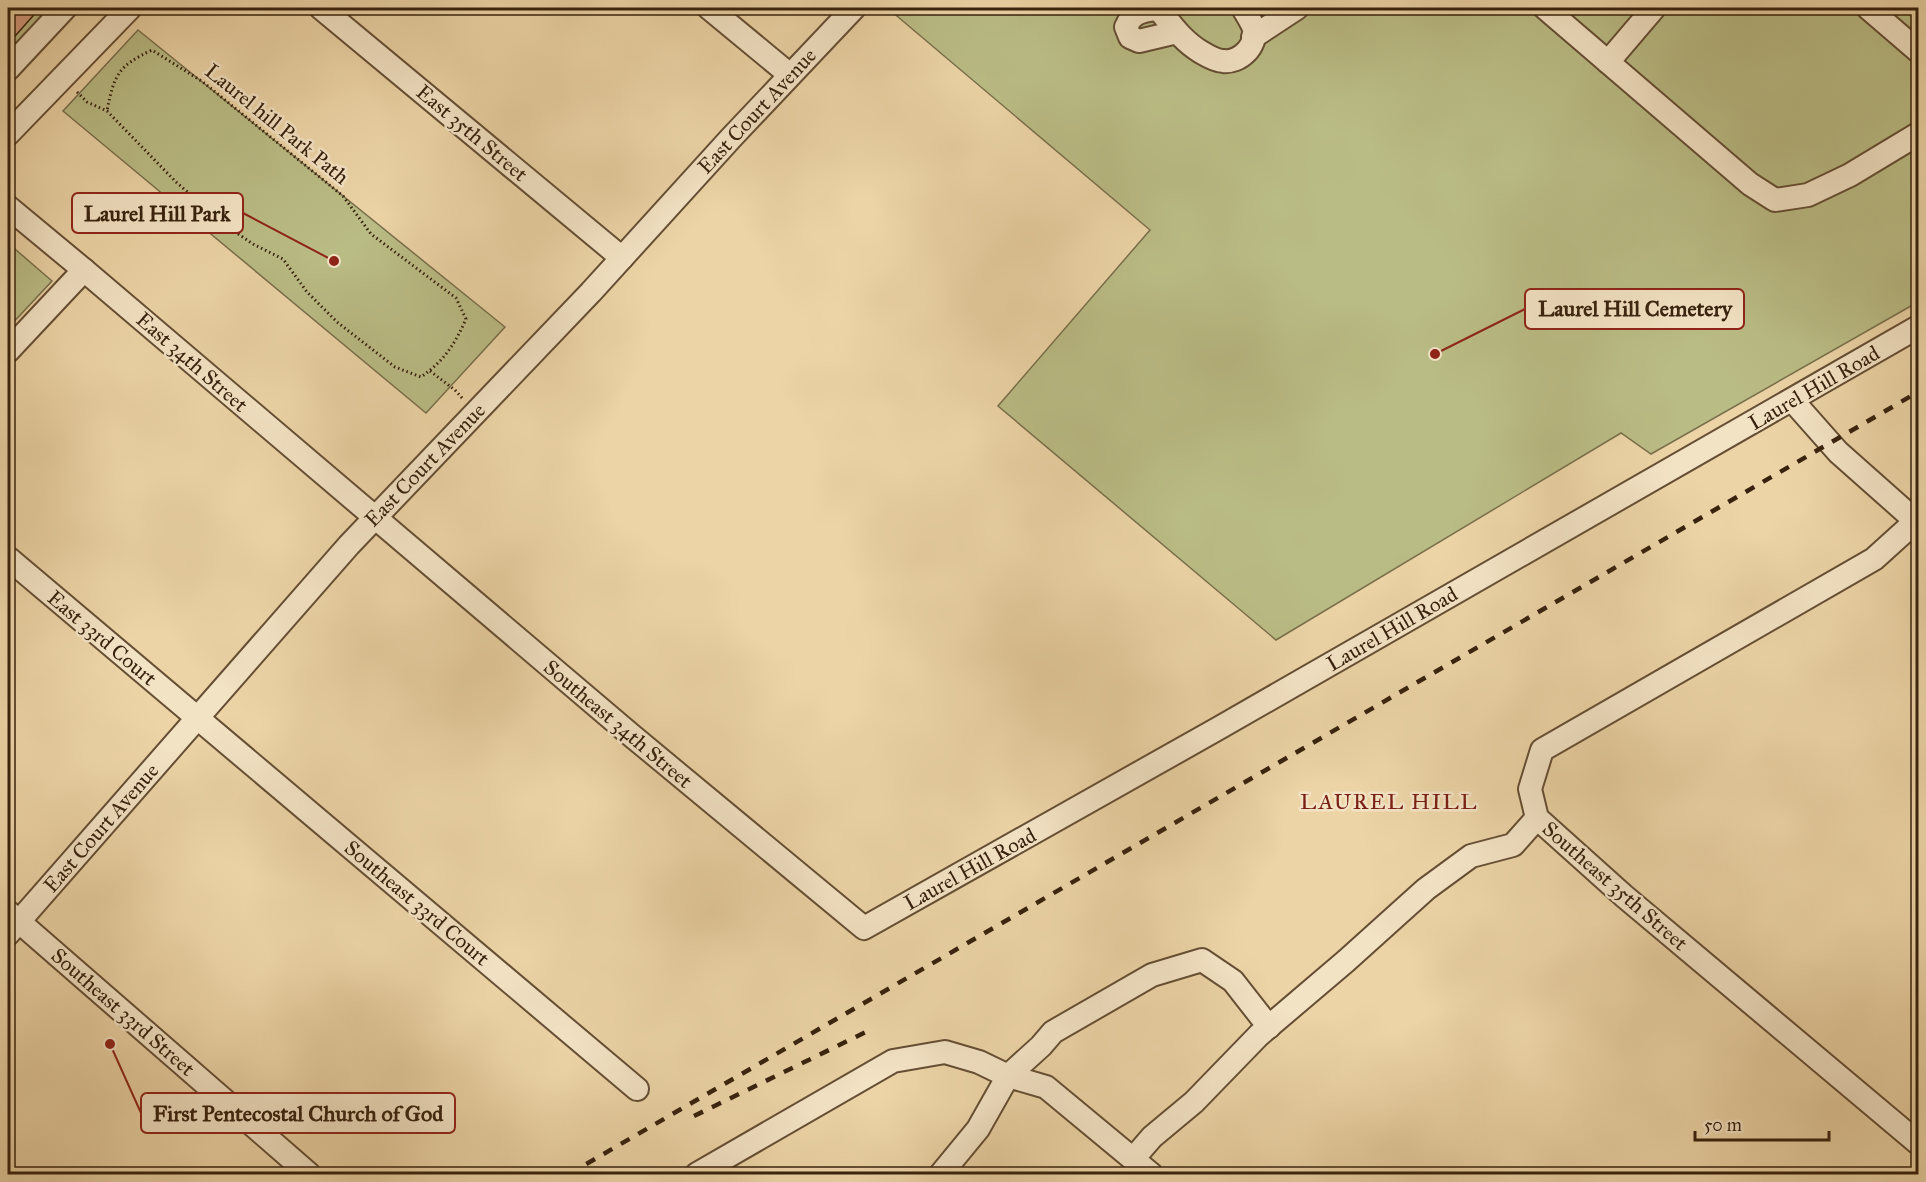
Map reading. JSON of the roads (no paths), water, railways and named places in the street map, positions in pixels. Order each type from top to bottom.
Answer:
[{"type":"street","points":[[8,69],[64,8]]},
{"type":"street","name":"East 35th Street","points":[[321,8],[622,258]]},
{"type":"street","points":[[709,8],[790,75]]},
{"type":"street","name":"East Court Avenue","points":[[11,923],[374,518],[622,258],[854,8]]},
{"type":"street","points":[[1177,32],[1139,41],[1131,37],[1126,27],[1130,18],[1137,13],[1163,8],[1161,12],[1182,38],[1201,52],[1222,62],[1237,59],[1246,53],[1252,42],[1254,29],[1243,8]]},
{"type":"street","points":[[1253,37],[1297,8]]},
{"type":"street","points":[[1545,8],[1750,184],[1775,200],[1808,195],[1850,175],[1918,134]]},
{"type":"street","points":[[1608,62],[1654,8]]},
{"type":"street","points":[[1868,8],[1918,51]]},
{"type":"street","points":[[8,134],[126,9]]},
{"type":"street","name":"East 34th Street","points":[[8,207],[374,518]]},
{"type":"street","points":[[8,351],[84,270]]},
{"type":"street","name":"Laurel Hill Road","points":[[864,928],[1240,716],[1918,327]]},
{"type":"street","points":[[1792,400],[1833,448],[1917,522]]},
{"type":"street","name":"Southeast 34th Street","points":[[374,518],[864,928]]},
{"type":"street","name":"Southeast 35th Street","points":[[1917,522],[1874,559],[1542,750],[1530,789],[1537,818],[1624,896],[1918,1143]]},
{"type":"street","name":"East 33rd Court","points":[[8,558],[197,718]]},
{"type":"street","name":"Southeast 33rd Court","points":[[197,718],[638,1089]]},
{"type":"street","points":[[1133,1159],[1152,1137],[1194,1102],[1269,1027],[1426,889],[1471,856],[1513,844],[1537,818]]},
{"type":"street","name":"Southeast 33rd Street","points":[[11,923],[309,1174]]},
{"type":"street","points":[[942,1174],[978,1129],[1008,1076],[1053,1032],[1152,975],[1202,960],[1233,981],[1269,1027]]},
{"type":"street","points":[[698,1174],[893,1061],[945,1052],[979,1062],[1008,1076],[1046,1087],[1151,1174]]},
{"type":"railway","points":[[569,1174],[1918,392]]},
{"type":"railway","points":[[694,1116],[872,1029]]},
{"type":"place","name":"Laurel Hill Park","points":[[334,261]]},
{"type":"place","name":"Laurel Hill Cemetery","points":[[1435,354]]},
{"type":"place","name":"First Pentecostal Church of God","points":[[110,1044]]},
{"type":"district","name":"LAUREL HILL","points":[[1389,801]]}]
